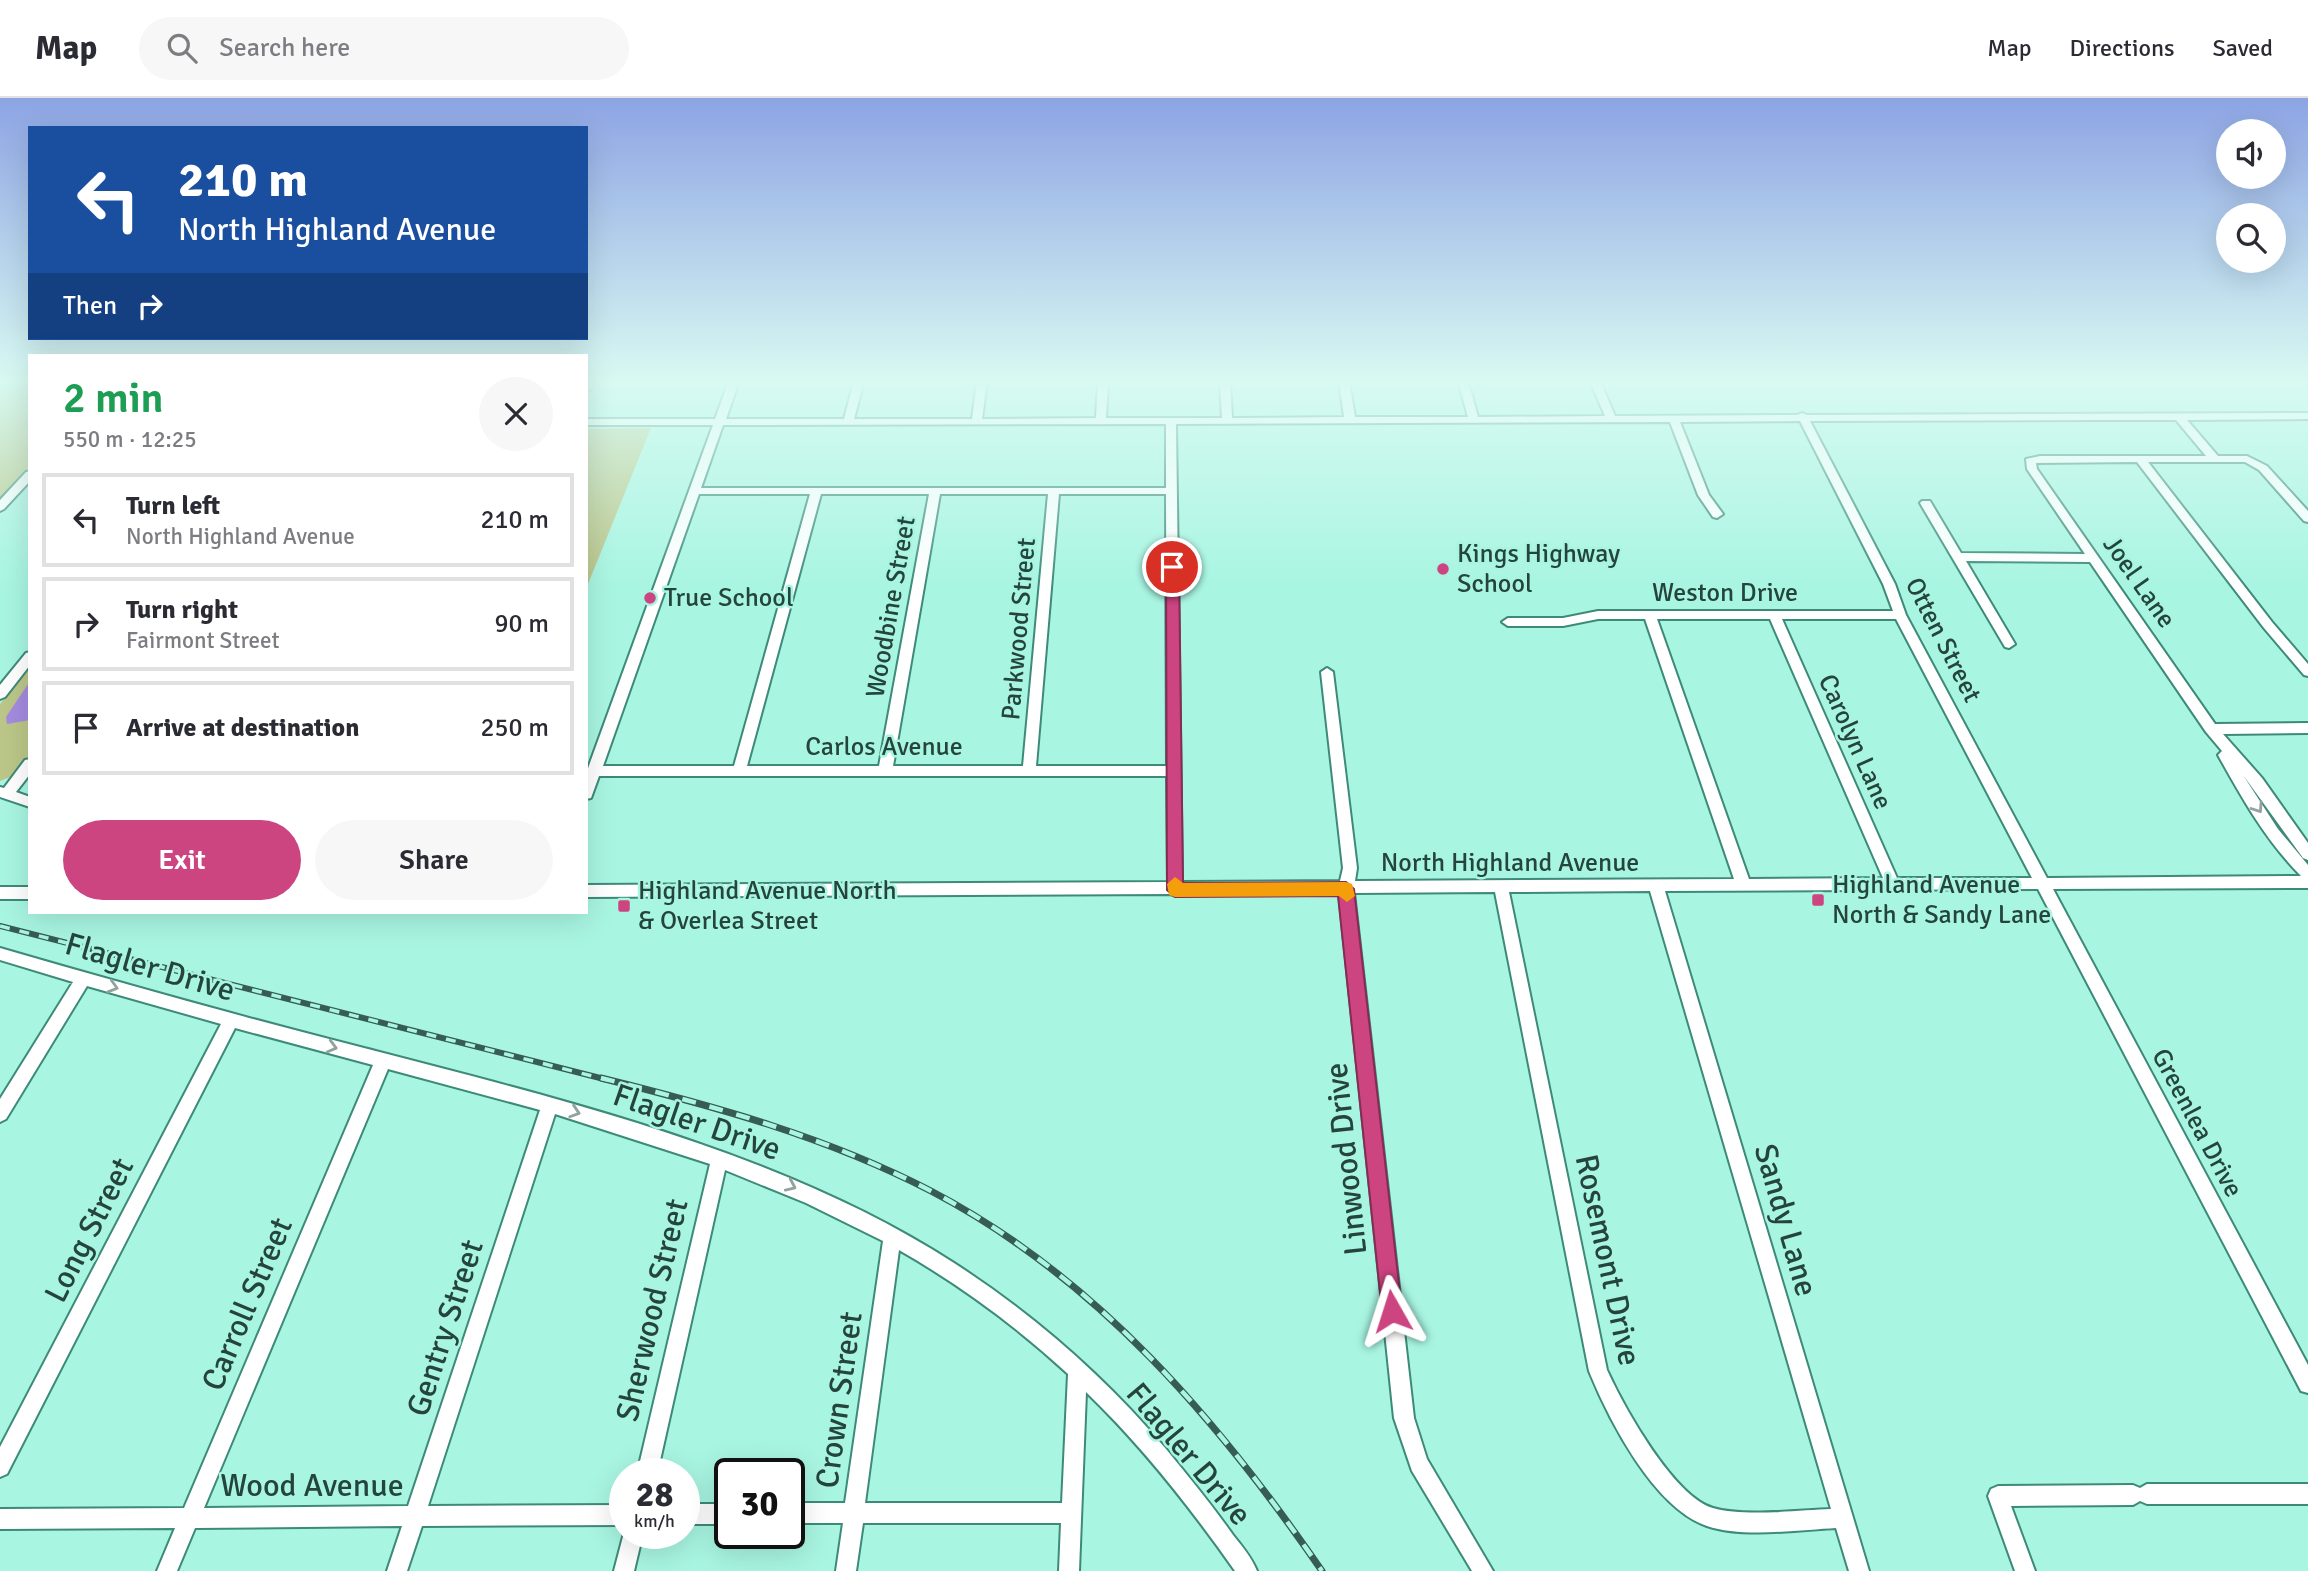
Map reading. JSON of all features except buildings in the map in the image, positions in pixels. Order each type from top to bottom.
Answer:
[{"type":"street","points":[[588,788],[711,450]]},
{"type":"street","points":[[1171,450],[1175,890]]},
{"type":"street","points":[[1686,450],[1704,495],[1717,514]]},
{"type":"street","name":"Otten Street","points":[[1819,450],[1889,584],[1900,615],[2044,885]]},
{"type":"street","points":[[2207,450],[2214,458]]},
{"type":"street","points":[[2140,459],[2236,458],[2255,463],[2308,518]]},
{"type":"street","points":[[2140,459],[2267,625],[2308,672]]},
{"type":"street","name":"Joel Lane","points":[[2140,459],[2030,461],[2032,470],[2211,729],[2238,779],[2295,862],[2308,874]]},
{"type":"street","points":[[0,507],[28,476]]},
{"type":"street","points":[[697,491],[1172,491]]},
{"type":"street","points":[[739,772],[816,491]]},
{"type":"street","name":"Woodbine Street","points":[[885,771],[935,491]]},
{"type":"street","name":"Parkwood Street","points":[[1029,772],[1054,491]]},
{"type":"street","points":[[1926,503],[2009,644]]},
{"type":"street","points":[[1958,557],[2093,558]]},
{"type":"street","name":"Weston Drive","points":[[1508,622],[1563,622],[1598,615],[1900,615]]},
{"type":"street","points":[[1650,617],[1744,886]]},
{"type":"street","name":"Carolyn Lane","points":[[1775,617],[1892,885]]},
{"type":"street","points":[[0,694],[28,659]]},
{"type":"street","name":"Linwood Drive","points":[[1327,672],[1350,868],[1346,889],[1404,1418],[1419,1464],[1483,1571]]},
{"type":"street","points":[[2211,729],[2308,728]]},
{"type":"street","name":"Joel Lane","points":[[2211,729],[2257,782],[2308,854]]},
{"type":"street","points":[[28,766],[4,793],[28,801]]},
{"type":"street","name":"Carlos Avenue","points":[[594,771],[1174,771]]},
{"type":"street","name":"North Highland Avenue","points":[[588,891],[2308,883]]},
{"type":"street","name":"Greenlea Drive","points":[[2044,885],[2308,1384]]},
{"type":"street","name":"Sandy Lane","points":[[1657,887],[1859,1571]]},
{"type":"street","name":"Rosemont Drive","points":[[1502,888],[1598,1371],[1610,1400],[1673,1493],[1696,1511],[1726,1519],[1843,1518]]},
{"type":"street","points":[[0,893],[28,893]]},
{"type":"street","name":"Flagler Drive","points":[[0,954],[230,1021],[550,1104],[783,1182],[892,1236],[946,1268],[1009,1312],[1134,1426],[1247,1571]]},
{"type":"street","points":[[0,1114],[83,978]]},
{"type":"street","name":"Long Street","points":[[0,1466],[230,1021]]},
{"type":"street","name":"Carroll Street","points":[[167,1571],[383,1061]]},
{"type":"street","name":"Gentry Street","points":[[397,1571],[550,1104]]},
{"type":"street","name":"Sherwood Street","points":[[651,1458],[719,1160]]},
{"type":"street","name":"Crown Street","points":[[846,1571],[892,1236]]},
{"type":"street","points":[[1069,1571],[1077,1373]]},
{"type":"street","points":[[2025,1571],[1998,1496],[2308,1494]]},
{"type":"street","points":[[805,1513],[1071,1513]]},
{"type":"street","name":"Wood Avenue","points":[[0,1519],[609,1515]]},
{"type":"street","points":[[624,1571],[629,1549]]},
{"type":"green space","points":[[0,450],[28,450],[28,467],[0,498]]},
{"type":"green space","points":[[588,450],[642,450],[588,584]]},
{"type":"green space","points":[[28,669],[28,758],[13,776],[0,781],[0,704]]},
{"type":"shaded area","points":[[28,684],[28,720],[7,724],[6,717]]},
{"type":"railway","points":[[0,926],[608,1080]]},
{"type":"railway","points":[[601,1078],[728,1112],[851,1154],[931,1191],[991,1226],[1047,1265],[1100,1309],[1149,1357],[1196,1407],[1240,1460],[1322,1571]]},
{"type":"slow traffic","points":[[1175,884],[1175,890],[1346,889],[1347,896]]},
{"type":"place","name":"Kings Highway School","points":[[1443,569]]},
{"type":"place","name":"True School","points":[[650,598]]},
{"type":"place","name":"Highland Avenue North & Sandy Lane","points":[[1818,900]]},
{"type":"place","name":"Highland Avenue North & Overlea Street","points":[[624,906]]},
{"type":"route","points":[[1172,567],[1175,890],[1346,889],[1392,1311]]}]
